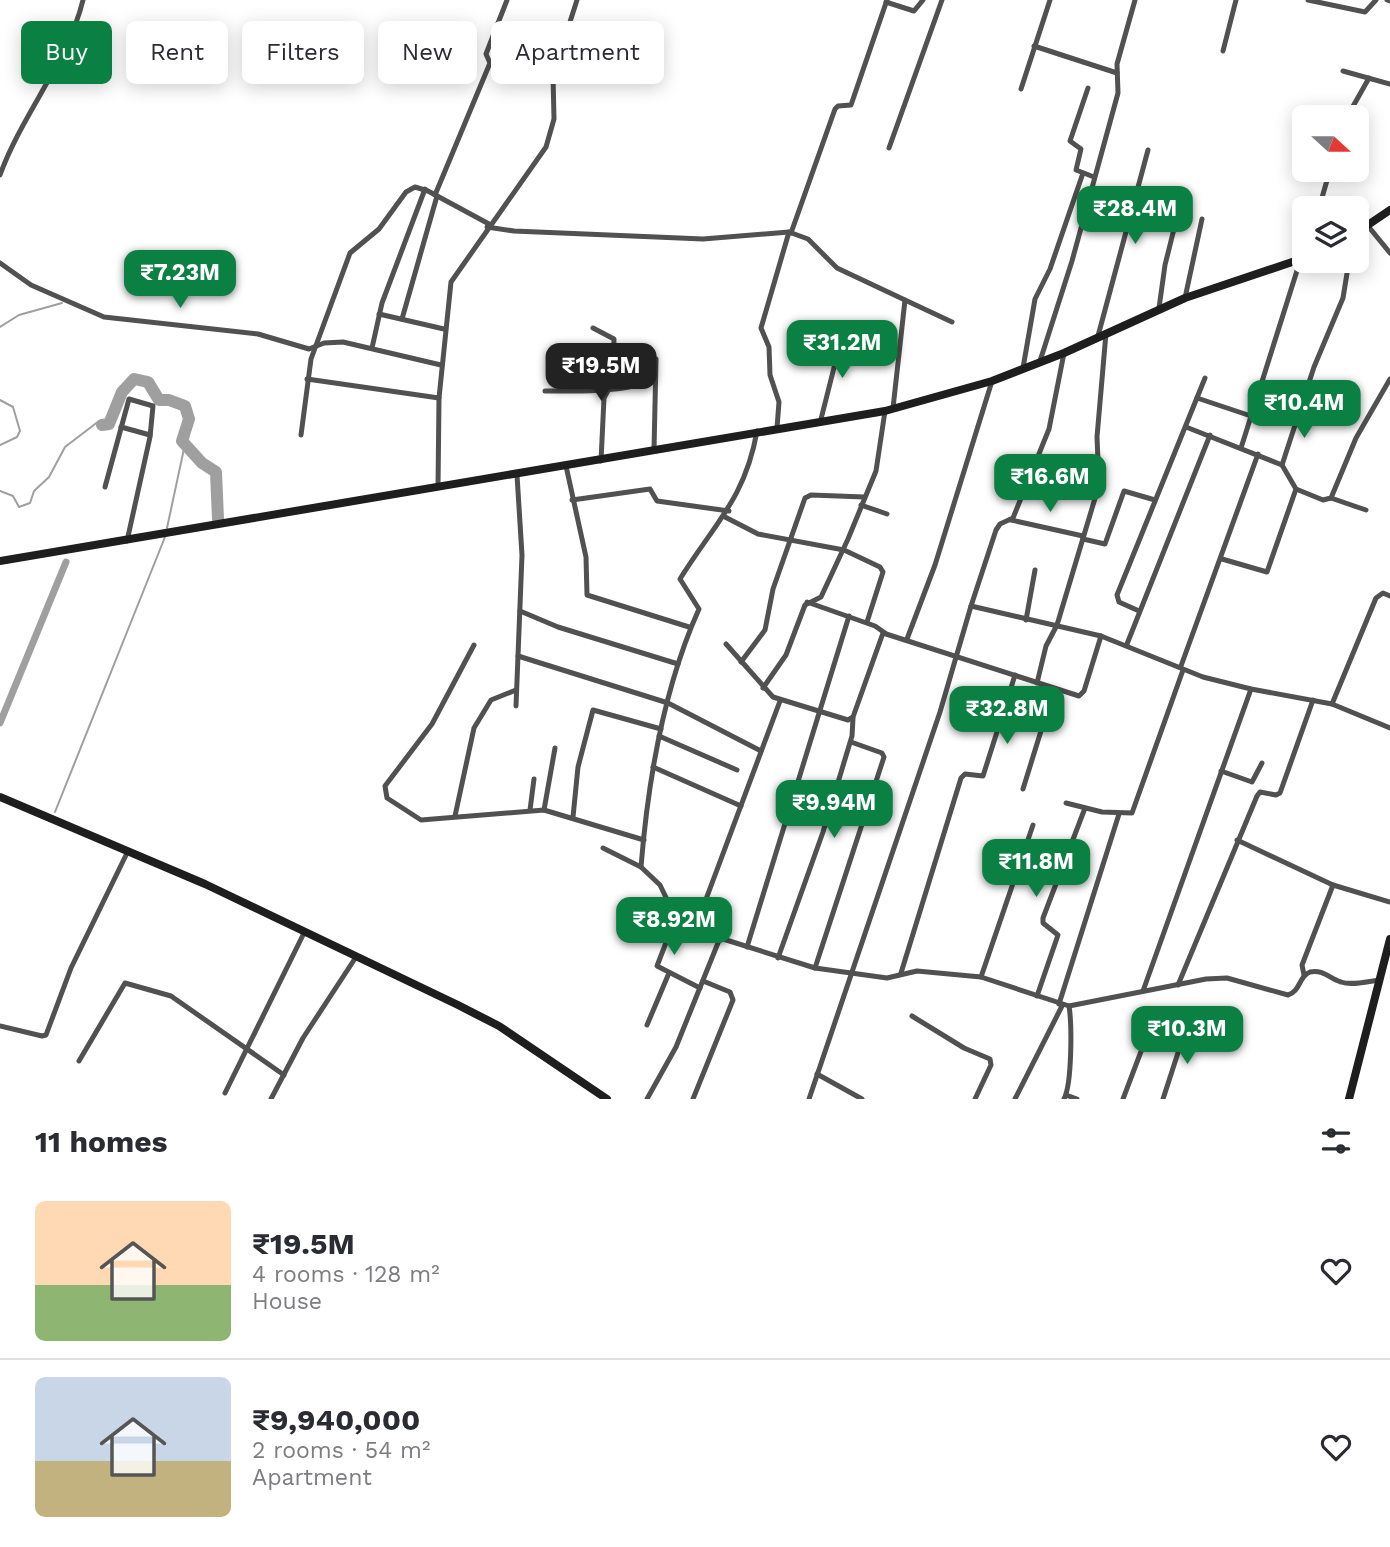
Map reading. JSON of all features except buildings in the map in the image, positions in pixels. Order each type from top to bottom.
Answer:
[{"type":"street","points":[[0,174],[14,138],[75,26],[83,0]]},
{"type":"street","points":[[402,319],[436,195],[490,63],[486,54],[507,0]]},
{"type":"street","points":[[438,488],[441,365],[451,282],[488,225],[546,147],[554,119],[553,75],[578,0]]},
{"type":"street","points":[[777,428],[779,402],[770,375],[769,347],[761,328],[790,232],[835,109],[838,106],[851,106],[886,1],[914,11],[923,0]]},
{"type":"street","points":[[889,148],[942,0]]},
{"type":"street","points":[[1021,89],[1050,0]]},
{"type":"street","points":[[1040,361],[1118,93],[1117,73],[1135,0]]},
{"type":"street","points":[[1223,51],[1236,0]]},
{"type":"street","points":[[1308,0],[1368,12],[1376,0]]},
{"type":"street","points":[[1352,10],[1355,0]]},
{"type":"street","points":[[1034,47],[1117,73]]},
{"type":"street","points":[[1343,71],[1390,83]]},
{"type":"street","points":[[1354,105],[1369,78]]},
{"type":"street","points":[[1088,88],[1070,141],[1081,149],[1076,170],[1094,177]]},
{"type":"street","points":[[1037,683],[1046,646],[1057,625],[1099,485],[1097,437],[1102,334],[1148,150]]},
{"type":"street","points":[[1023,368],[1035,299],[1050,269],[1083,173]]},
{"type":"street","points":[[301,435],[307,379],[315,349],[350,253],[379,229],[410,189],[425,189],[488,225],[514,231],[703,239],[790,232],[808,239],[837,268],[952,322]]},
{"type":"street","points":[[372,348],[379,314],[425,189]]},
{"type":"street","points":[[1369,225],[1390,210]]},
{"type":"street","points":[[1185,298],[1202,219]]},
{"type":"street","points":[[1159,308],[1175,221]]},
{"type":"street","points":[[1369,227],[1390,253]]},
{"type":"street","points":[[0,561],[889,410],[992,381],[1064,353],[1159,308],[1292,261]]},
{"type":"street","points":[[0,263],[31,285],[104,317],[179,323],[258,334],[315,349],[332,341],[441,365]]},
{"type":"street","points":[[1241,448],[1297,273]]},
{"type":"street","points":[[1282,465],[1314,367],[1343,299],[1347,273]]},
{"type":"street","points":[[763,688],[786,655],[807,602],[821,597],[844,550],[876,471],[889,410],[905,300]]},
{"type":"street","points":[[379,314],[444,329]]},
{"type":"street","points":[[593,328],[614,339],[613,381],[607,390],[601,461]]},
{"type":"street","points":[[820,423],[843,332]]},
{"type":"street","points":[[1011,520],[1045,441],[1064,353]]},
{"type":"street","points":[[653,450],[656,359]]},
{"type":"street","points":[[1139,611],[1116,598],[1205,378]]},
{"type":"street","points":[[307,379],[439,398]]},
{"type":"street","points":[[1331,498],[1356,438],[1390,379]]},
{"type":"street","points":[[545,391],[607,390],[655,381]]},
{"type":"street","points":[[907,639],[933,572],[992,381]]},
{"type":"street","points":[[1197,398],[1251,416]]},
{"type":"street","points":[[105,486],[128,401],[132,399],[154,406],[127,541]]},
{"type":"street","points":[[121,427],[150,435]]},
{"type":"street","points":[[1186,427],[1282,465],[1296,489],[1323,500],[1331,498],[1366,510]]},
{"type":"street","points":[[641,867],[660,732],[689,627],[699,606],[680,579],[727,514],[749,467],[757,431]]},
{"type":"street","points":[[1127,644],[1210,435]]},
{"type":"street","points":[[1066,803],[1119,814],[1133,811],[1258,454]]},
{"type":"street","points":[[566,466],[586,557],[587,595],[689,627]]},
{"type":"street","points":[[516,706],[522,555],[517,475]]},
{"type":"street","points":[[572,499],[650,489],[657,501],[727,514],[758,534],[844,550],[882,569],[867,622]]},
{"type":"street","points":[[1222,559],[1268,572],[1296,489]]},
{"type":"street","points":[[809,1099],[958,656],[996,530],[1000,524],[1011,520],[1106,543],[1124,491],[1155,500]]},
{"type":"street","points":[[741,663],[765,630],[773,589],[808,496],[864,497]]},
{"type":"street","points":[[861,505],[887,513]]},
{"type":"street","points":[[1026,620],[1035,570]]},
{"type":"street","points":[[1332,704],[1376,598],[1383,593],[1390,596]]},
{"type":"street","points":[[807,602],[867,622],[886,633],[1054,689],[1082,695],[1101,636]]},
{"type":"street","points":[[971,606],[1101,636],[1127,644],[1182,668],[1251,690],[1332,704],[1390,728]]},
{"type":"street","points":[[520,611],[558,627],[678,664]]},
{"type":"street","points":[[747,947],[849,616]]},
{"type":"street","points":[[778,958],[806,885],[850,742],[853,717],[878,640],[886,633]]},
{"type":"street","points":[[726,644],[763,688],[779,701],[848,720],[853,717]]},
{"type":"street","points":[[474,645],[463,671],[432,724],[384,791],[403,811],[421,820],[544,810],[644,840]]},
{"type":"street","points":[[518,656],[668,703],[761,751]]},
{"type":"street","points":[[901,973],[961,778],[965,774],[984,776],[1015,675]]},
{"type":"street","points":[[1023,789],[1054,689]]},
{"type":"street","points":[[455,816],[474,728],[491,701],[516,690]]},
{"type":"street","points":[[1143,991],[1251,690]]},
{"type":"street","points":[[1178,985],[1258,793],[1280,793],[1312,700]]},
{"type":"street","points":[[696,926],[779,701]]},
{"type":"street","points":[[573,817],[578,767],[593,710],[660,732],[737,770]]},
{"type":"street","points":[[815,968],[884,757],[882,753],[850,742]]},
{"type":"street","points":[[544,810],[555,748]]},
{"type":"street","points":[[1221,771],[1252,782],[1262,763]]},
{"type":"street","points":[[653,767],[741,806]]},
{"type":"street","points":[[530,810],[534,779]]},
{"type":"street","points":[[0,797],[205,884],[499,1026],[607,1099]]},
{"type":"street","points":[[1037,996],[1058,936],[1043,923],[1043,918],[1085,808]]},
{"type":"street","points":[[1014,1099],[1063,1005],[1119,814]]},
{"type":"street","points":[[981,977],[1033,825]]},
{"type":"street","points":[[1237,840],[1333,884],[1390,902]]},
{"type":"street","points":[[603,848],[641,867],[660,885],[677,914],[696,926],[720,938],[778,958],[815,968],[887,978],[917,971],[981,977],[1063,1005],[1227,978],[1292,995],[1304,975],[1302,965],[1333,884]]},
{"type":"street","points":[[0,1026],[42,1037],[46,1035],[79,951],[115,883],[128,851]]},
{"type":"street","points":[[677,914],[657,966],[700,988]]},
{"type":"street","points":[[225,1093],[304,933]]},
{"type":"street","points":[[647,1099],[676,1047],[720,938]]},
{"type":"street","points":[[1349,1099],[1390,939]]},
{"type":"street","points":[[271,1099],[303,1038],[356,957]]},
{"type":"street","points":[[1304,975],[1320,972],[1342,983],[1380,980]]},
{"type":"street","points":[[647,1025],[669,973]]},
{"type":"street","points":[[693,1099],[733,1000],[730,992],[703,981]]},
{"type":"street","points":[[79,1060],[125,983],[171,996],[284,1074]]},
{"type":"street","points":[[1063,1005],[1072,1033],[1065,1097],[1077,1099]]},
{"type":"street","points":[[912,1016],[964,1048],[990,1059],[991,1065],[975,1099]]},
{"type":"street","points":[[1163,1099],[1187,1025]]},
{"type":"street","points":[[1123,1099],[1145,1041]]},
{"type":"street","points":[[817,1074],[862,1099]]},
{"type":"waterway","points":[[0,327],[19,315],[62,303]]},
{"type":"waterway","points":[[102,425],[109,424],[122,392],[134,379],[148,382],[159,400],[169,400],[185,406],[189,419],[182,441],[202,463],[216,472],[218,519]]},
{"type":"waterway","points":[[0,400],[13,407],[20,431],[17,437],[0,445]]},
{"type":"waterway","points":[[0,491],[13,496],[19,507],[30,503],[34,491],[49,477],[65,447],[99,421],[102,425]]},
{"type":"waterway","points":[[167,528],[185,444]]},
{"type":"waterway","points":[[55,812],[165,537]]},
{"type":"waterway","points":[[0,723],[66,562]]}]
